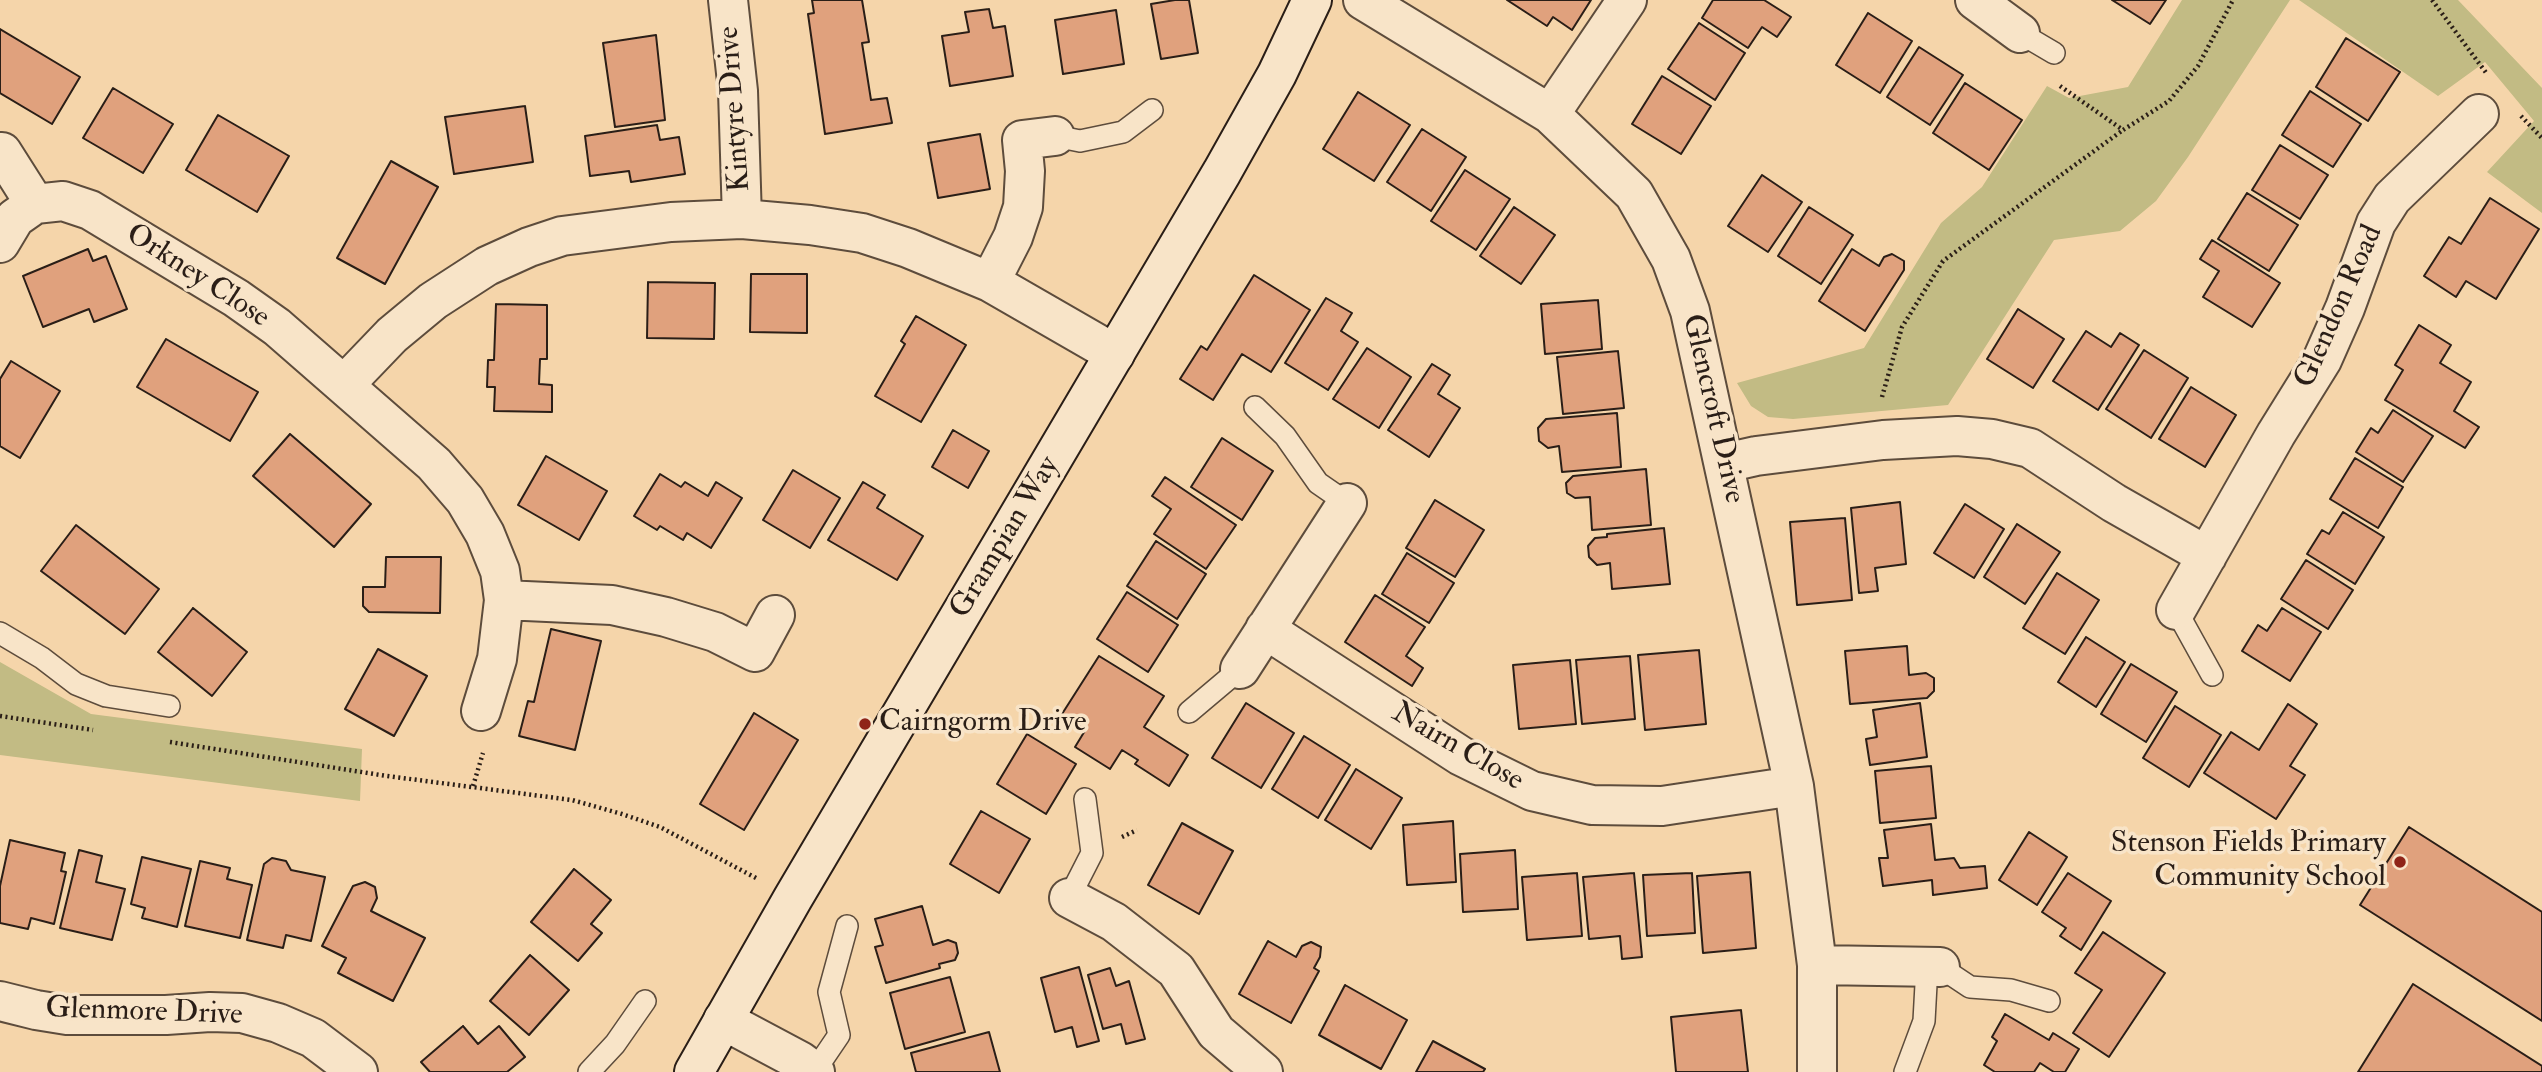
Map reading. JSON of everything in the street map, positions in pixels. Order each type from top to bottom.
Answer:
[{"type":"street","name":"Kintyre Drive","points":[[728,0],[738,91],[742,219]]},
{"type":"street","name":"Grampian Way","points":[[694,1072],[793,898],[1115,354],[1277,74],[1312,0]]},
{"type":"street","name":"Glencroft Drive","points":[[1363,0],[1550,114],[1634,194],[1671,258],[1690,310],[1794,786],[1818,965],[1817,1072]]},
{"type":"street","points":[[1550,114],[1627,0]]},
{"type":"street","points":[[1975,0],[2020,33]]},
{"type":"street","name":"Glendon Road","points":[[2176,610],[2276,434],[2322,360],[2376,223],[2392,198],[2479,114]]},
{"type":"street","points":[[990,282],[1013,237],[1023,207],[1025,172],[1022,140],[1055,136]]},
{"type":"street","points":[[0,243],[15,218],[35,204],[1,150]]},
{"type":"street","name":"Orkney Close","points":[[35,204],[63,201],[90,210],[236,298],[277,327],[434,464],[465,500],[485,534],[500,571],[504,600],[497,659],[481,711]]},
{"type":"street","points":[[344,385],[392,335],[433,301],[487,266],[529,247],[562,236],[609,229],[671,222],[742,219],[862,233],[908,248],[990,282],[1115,354]]},
{"type":"street","points":[[1725,463],[1756,456],[1883,440],[1957,436],[1992,439],[2030,448],[2114,503],[2207,556]]},
{"type":"street","points":[[1240,669],[1347,503]]},
{"type":"street","points":[[504,600],[612,605],[715,632],[755,652],[775,615]]},
{"type":"street","name":"Nairn Close","points":[[1265,629],[1461,756],[1531,791],[1592,805],[1662,806],[1794,786]]},
{"type":"street","points":[[1069,898],[1114,922],[1176,970],[1216,1032],[1262,1072]]},
{"type":"street","points":[[1818,965],[1934,966]]},
{"type":"street","name":"Glenmore Drive","points":[[0,1001],[67,1015],[242,1013],[278,1023],[313,1038],[358,1072]]},
{"type":"street","points":[[723,1020],[800,1061],[814,1072]]},
{"type":"lane","points":[[2020,33],[2054,53]]},
{"type":"lane","points":[[1055,136],[1080,141],[1123,132],[1152,110]]},
{"type":"lane","points":[[1255,407],[1285,436],[1318,483],[1347,503]]},
{"type":"lane","points":[[2176,610],[2212,676]]},
{"type":"lane","points":[[0,633],[86,688],[106,696],[169,706]]},
{"type":"lane","points":[[1189,712],[1240,669]]},
{"type":"lane","points":[[1069,898],[1091,853],[1084,799]]},
{"type":"lane","points":[[814,1072],[839,1035],[829,992],[847,926]]},
{"type":"lane","points":[[1905,1072],[1924,1021],[1934,966],[1970,987],[2011,990],[2049,1002]]},
{"type":"lane","points":[[589,1072],[615,1044],[645,1001]]},
{"type":"path","points":[[1883,440],[1881,402],[1902,327],[1943,261],[2123,130],[2169,101],[2198,66],[2232,0]]},
{"type":"path","points":[[2052,80],[2123,130]]},
{"type":"path","points":[[0,716],[96,730]]},
{"type":"path","points":[[163,741],[387,776],[572,800],[660,827],[793,898]]},
{"type":"shaded area","points":[[2182,0],[2290,0],[2188,157],[2156,201],[2120,231],[2054,240],[1948,405],[1793,419],[1768,417],[1751,406],[1737,383],[1864,348],[1941,223],[1982,187],[2047,86],[2069,98],[2128,87]]},
{"type":"shaded area","points":[[2299,0],[2458,0],[2542,88],[2542,213],[2487,172],[2534,121],[2485,62],[2438,96]]},
{"type":"shaded area","points":[[0,662],[91,714],[362,749],[360,801],[0,755]]},
{"type":"building","points":[[812,0],[862,0],[869,42],[862,43],[871,100],[887,98],[892,123],[825,134],[808,14],[814,13]]},
{"type":"building","points":[[1189,0],[1198,53],[1161,59],[1151,4]]},
{"type":"building","points":[[1507,0],[1591,0],[1572,30],[1553,17],[1547,26]]},
{"type":"building","points":[[1713,0],[1764,0],[1791,17],[1777,37],[1762,27],[1748,48],[1702,18]]},
{"type":"building","points":[[2112,0],[2166,0],[2150,24]]},
{"type":"building","points":[[989,9],[993,28],[1005,26],[1013,76],[950,86],[942,36],[969,32],[965,12]]},
{"type":"building","points":[[1116,10],[1124,64],[1063,74],[1055,20]]},
{"type":"building","points":[[1868,13],[1912,41],[1880,93],[1836,65]]},
{"type":"building","points":[[1699,23],[1745,53],[1715,100],[1668,69]]},
{"type":"building","points":[[0,29],[80,77],[52,124],[0,93]]},
{"type":"building","points":[[656,35],[665,120],[615,127],[603,43]]},
{"type":"building","points":[[2346,38],[2400,72],[2368,121],[2316,87]]},
{"type":"building","points":[[1919,47],[1963,75],[1930,125],[1887,97]]},
{"type":"building","points":[[1662,76],[1711,106],[1681,154],[1632,124]]},
{"type":"building","points":[[1965,83],[2022,120],[1989,170],[1933,133]]},
{"type":"building","points":[[113,88],[173,124],[143,173],[83,138]]},
{"type":"building","points":[[2310,91],[2361,124],[2333,167],[2282,135]]},
{"type":"building","points":[[1358,92],[1410,125],[1374,181],[1323,149]]},
{"type":"building","points":[[525,106],[533,162],[454,174],[445,117]]},
{"type":"building","points":[[218,115],[289,156],[257,212],[186,170]]},
{"type":"building","points":[[657,125],[660,140],[679,137],[685,174],[631,182],[629,171],[590,176],[585,136]]},
{"type":"building","points":[[1422,129],[1466,157],[1431,211],[1387,182]]},
{"type":"building","points":[[980,134],[990,189],[938,198],[928,143]]},
{"type":"building","points":[[2280,145],[2328,175],[2300,219],[2252,190]]},
{"type":"building","points":[[391,161],[438,187],[385,284],[337,258]]},
{"type":"building","points":[[1465,170],[1510,199],[1476,250],[1431,221]]},
{"type":"building","points":[[1762,175],[1802,202],[1768,252],[1728,226]]},
{"type":"building","points":[[2247,193],[2298,225],[2269,271],[2218,239]]},
{"type":"building","points":[[2490,198],[2539,229],[2496,299],[2466,281],[2456,297],[2424,276],[2449,237],[2461,244]]},
{"type":"building","points":[[1514,207],[1555,235],[1521,284],[1480,256]]},
{"type":"building","points":[[1809,207],[1853,235],[1821,284],[1778,256]]},
{"type":"building","points":[[2212,240],[2280,283],[2252,327],[2203,297],[2219,271],[2200,259]]},
{"type":"building","points":[[88,249],[93,261],[106,256],[127,309],[94,322],[89,309],[43,327],[23,276]]},
{"type":"building","points":[[1852,249],[1879,266],[1884,257],[1892,254],[1904,261],[1904,270],[1865,331],[1819,301]]},
{"type":"building","points":[[751,274],[807,274],[807,333],[750,332]]},
{"type":"building","points":[[1254,275],[1310,310],[1271,372],[1242,354],[1213,400],[1180,379],[1201,346],[1207,350]]},
{"type":"building","points":[[648,282],[715,283],[714,339],[647,338]]},
{"type":"building","points":[[1326,298],[1352,313],[1341,331],[1358,342],[1328,390],[1285,363]]},
{"type":"building","points":[[1598,300],[1602,349],[1545,354],[1541,304]]},
{"type":"building","points":[[496,304],[547,305],[547,359],[540,359],[539,384],[552,385],[552,412],[494,411],[495,387],[487,387],[488,360],[494,360]]},
{"type":"building","points":[[2018,309],[2064,339],[2033,388],[1987,359]]},
{"type":"building","points":[[916,316],[966,345],[921,422],[875,396],[905,344],[901,341]]},
{"type":"building","points":[[2419,325],[2451,345],[2440,363],[2471,382],[2454,411],[2479,427],[2465,448],[2385,400],[2403,370],[2395,365]]},
{"type":"building","points":[[2086,331],[2111,347],[2120,333],[2139,345],[2098,410],[2053,381]]},
{"type":"building","points":[[166,339],[258,392],[230,441],[137,387]]},
{"type":"building","points":[[1367,348],[1411,377],[1379,428],[1333,399]]},
{"type":"building","points":[[2144,350],[2188,378],[2151,438],[2106,409]]},
{"type":"building","points":[[1618,351],[1624,408],[1563,414],[1557,357]]},
{"type":"building","points":[[11,361],[60,391],[20,458],[0,446],[0,379]]},
{"type":"building","points":[[1432,364],[1450,375],[1438,394],[1460,408],[1429,457],[1388,430]]},
{"type":"building","points":[[2191,387],[2236,415],[2205,467],[2159,439]]},
{"type":"building","points":[[2393,410],[2433,436],[2403,482],[2356,452],[2371,428],[2378,433]]},
{"type":"building","points":[[1617,413],[1621,467],[1562,472],[1559,446],[1548,448],[1539,441],[1538,428],[1546,419]]},
{"type":"building","points":[[953,430],[989,451],[968,488],[932,467]]},
{"type":"building","points":[[290,434],[371,504],[334,547],[253,476]]},
{"type":"building","points":[[1222,438],[1273,471],[1242,520],[1191,487]]},
{"type":"building","points":[[546,456],[607,491],[579,540],[518,505]]},
{"type":"building","points":[[2355,458],[2403,487],[2378,528],[2330,499]]},
{"type":"building","points":[[1646,469],[1651,525],[1592,530],[1590,497],[1575,498],[1567,493],[1566,483],[1573,476]]},
{"type":"building","points":[[793,470],[840,498],[810,548],[763,520]]},
{"type":"building","points":[[660,474],[681,487],[685,482],[708,496],[716,482],[742,498],[711,548],[687,533],[683,540],[660,526],[657,530],[634,516]]},
{"type":"building","points":[[1165,477],[1236,525],[1206,569],[1154,534],[1171,509],[1152,496]]},
{"type":"building","points":[[863,482],[885,495],[877,508],[923,536],[897,580],[828,540]]},
{"type":"building","points":[[1435,500],[1484,530],[1455,577],[1406,548]]},
{"type":"building","points":[[1900,502],[1906,564],[1875,568],[1878,591],[1859,593],[1851,508]]},
{"type":"building","points":[[1965,504],[2004,529],[1974,578],[1934,553]]},
{"type":"building","points":[[2343,512],[2384,537],[2355,584],[2307,554],[2322,530],[2329,534]]},
{"type":"building","points":[[1845,518],[1852,600],[1797,605],[1790,522]]},
{"type":"building","points":[[2017,524],[2060,552],[2025,604],[1984,577]]},
{"type":"building","points":[[76,525],[159,589],[125,634],[41,571]]},
{"type":"building","points":[[1664,528],[1670,584],[1612,589],[1610,563],[1597,565],[1589,557],[1588,546],[1595,538],[1607,537],[1607,534]]},
{"type":"building","points":[[1156,541],[1206,574],[1177,619],[1127,586]]},
{"type":"building","points":[[1407,553],[1454,583],[1429,623],[1382,594]]},
{"type":"building","points":[[386,557],[441,557],[440,613],[369,612],[363,606],[363,587],[385,587]]},
{"type":"building","points":[[2306,560],[2353,590],[2328,629],[2281,599]]},
{"type":"building","points":[[2057,573],[2099,600],[2065,654],[2023,628]]},
{"type":"building","points":[[1127,592],[1178,625],[1148,672],[1097,639]]},
{"type":"building","points":[[1375,595],[1425,627],[1406,656],[1423,668],[1412,686],[1345,642]]},
{"type":"building","points":[[193,608],[247,652],[212,696],[158,652]]},
{"type":"building","points":[[2282,608],[2321,632],[2290,681],[2242,651],[2258,625],[2267,631]]},
{"type":"building","points":[[551,629],[601,641],[575,750],[519,736],[528,701],[534,702]]},
{"type":"building","points":[[2086,637],[2125,662],[2096,707],[2058,682]]},
{"type":"building","points":[[1907,646],[1909,675],[1926,673],[1934,678],[1934,691],[1927,698],[1850,704],[1845,651]]},
{"type":"building","points":[[378,649],[427,676],[394,736],[345,709]]},
{"type":"building","points":[[1699,650],[1706,724],[1645,730],[1638,655]]},
{"type":"building","points":[[1099,656],[1164,696],[1144,727],[1188,755],[1169,786],[1135,764],[1138,760],[1122,750],[1110,769],[1075,747],[1086,729],[1062,714]]},
{"type":"building","points":[[1630,656],[1635,719],[1582,724],[1576,660]]},
{"type":"building","points":[[1570,660],[1576,724],[1519,729],[1513,665]]},
{"type":"building","points":[[2131,664],[2177,692],[2146,742],[2101,714]]},
{"type":"building","points":[[1246,703],[1294,733],[1261,788],[1212,758]]},
{"type":"building","points":[[1920,703],[1927,757],[1870,765],[1866,739],[1877,737],[1873,710]]},
{"type":"building","points":[[2288,704],[2317,724],[2290,766],[2305,775],[2276,819],[2204,773],[2231,732],[2259,750]]},
{"type":"building","points":[[2175,706],[2221,735],[2189,787],[2143,758]]},
{"type":"building","points":[[754,713],[798,740],[744,830],[700,804]]},
{"type":"building","points":[[1027,734],[1076,764],[1046,814],[997,784]]},
{"type":"building","points":[[1304,736],[1350,765],[1318,818],[1272,789]]},
{"type":"building","points":[[1931,766],[1936,818],[1880,823],[1875,771]]},
{"type":"building","points":[[1356,769],[1402,798],[1371,849],[1325,820]]},
{"type":"building","points":[[981,811],[1030,839],[999,893],[950,864]]},
{"type":"building","points":[[1453,821],[1456,882],[1407,885],[1403,825]]},
{"type":"building","points":[[1182,823],[1233,851],[1199,914],[1148,885]]},
{"type":"building","points":[[1931,824],[1935,860],[1954,858],[1960,868],[1985,866],[1987,888],[1933,895],[1932,880],[1883,886],[1879,858],[1888,858],[1884,830]]},
{"type":"building","points":[[2409,827],[2542,912],[2542,1021],[2360,905]]},
{"type":"building","points":[[2029,832],[2067,857],[2037,905],[1999,880]]},
{"type":"building","points":[[10,840],[65,853],[61,871],[66,872],[54,924],[31,918],[28,929],[0,923],[0,886]]},
{"type":"building","points":[[79,850],[102,856],[96,882],[125,889],[112,940],[60,928]]},
{"type":"building","points":[[1515,850],[1518,909],[1463,912],[1460,854]]},
{"type":"building","points":[[142,857],[191,869],[177,927],[142,918],[145,908],[131,904]]},
{"type":"building","points":[[272,858],[286,861],[291,870],[325,877],[311,941],[286,935],[283,948],[247,940],[264,864]]},
{"type":"building","points":[[200,861],[230,868],[227,879],[252,885],[240,938],[185,926]]},
{"type":"building","points":[[574,869],[611,900],[591,924],[602,933],[578,961],[531,922]]},
{"type":"building","points":[[1750,872],[1756,948],[1703,953],[1697,876]]},
{"type":"building","points":[[1577,873],[1582,936],[1527,940],[1522,877]]},
{"type":"building","points":[[1634,873],[1642,957],[1622,959],[1620,936],[1589,939],[1583,877]]},
{"type":"building","points":[[1692,873],[1695,933],[1647,936],[1643,875]]},
{"type":"building","points":[[2068,873],[2111,901],[2081,950],[2060,936],[2066,928],[2042,912]]},
{"type":"building","points":[[365,882],[375,887],[377,898],[371,911],[425,938],[393,1001],[338,973],[346,958],[322,946],[353,886]]},
{"type":"building","points":[[922,906],[933,945],[948,940],[956,943],[958,953],[955,960],[939,964],[940,968],[886,983],[875,947],[883,945],[875,919]]},
{"type":"building","points":[[2103,932],[2165,973],[2109,1057],[2073,1033],[2102,990],[2075,973]]},
{"type":"building","points":[[1268,941],[1296,957],[1302,946],[1311,942],[1321,947],[1320,957],[1314,968],[1319,971],[1291,1023],[1239,994]]},
{"type":"building","points":[[530,955],[569,990],[529,1035],[490,1001]]},
{"type":"building","points":[[1079,967],[1099,1041],[1077,1047],[1072,1027],[1055,1032],[1041,978]]},
{"type":"building","points":[[1110,968],[1116,986],[1129,981],[1145,1039],[1126,1044],[1121,1024],[1103,1029],[1088,975]]},
{"type":"building","points":[[950,977],[965,1032],[905,1049],[890,993]]},
{"type":"building","points":[[2413,984],[2542,1066],[2542,1072],[2358,1072]]},
{"type":"building","points":[[1345,985],[1407,1020],[1381,1069],[1319,1035]]},
{"type":"building","points":[[1741,1010],[1748,1072],[1676,1072],[1671,1017]]},
{"type":"building","points":[[2005,1014],[2049,1040],[2053,1033],[2079,1049],[2065,1072],[2054,1072],[2040,1063],[2034,1072],[1995,1072],[1984,1065],[1997,1041],[1992,1037]]},
{"type":"building","points":[[463,1026],[478,1044],[499,1026],[525,1057],[507,1072],[430,1072],[421,1062]]},
{"type":"building","points":[[989,1032],[1000,1072],[916,1072],[911,1053]]},
{"type":"building","points":[[1433,1041],[1485,1069],[1483,1072],[1416,1072]]},
{"type":"place","name":"Cairngorm Drive","points":[[865,724]]},
{"type":"place","name":"Stenson Fields Primary Community School","points":[[2400,862]]}]
